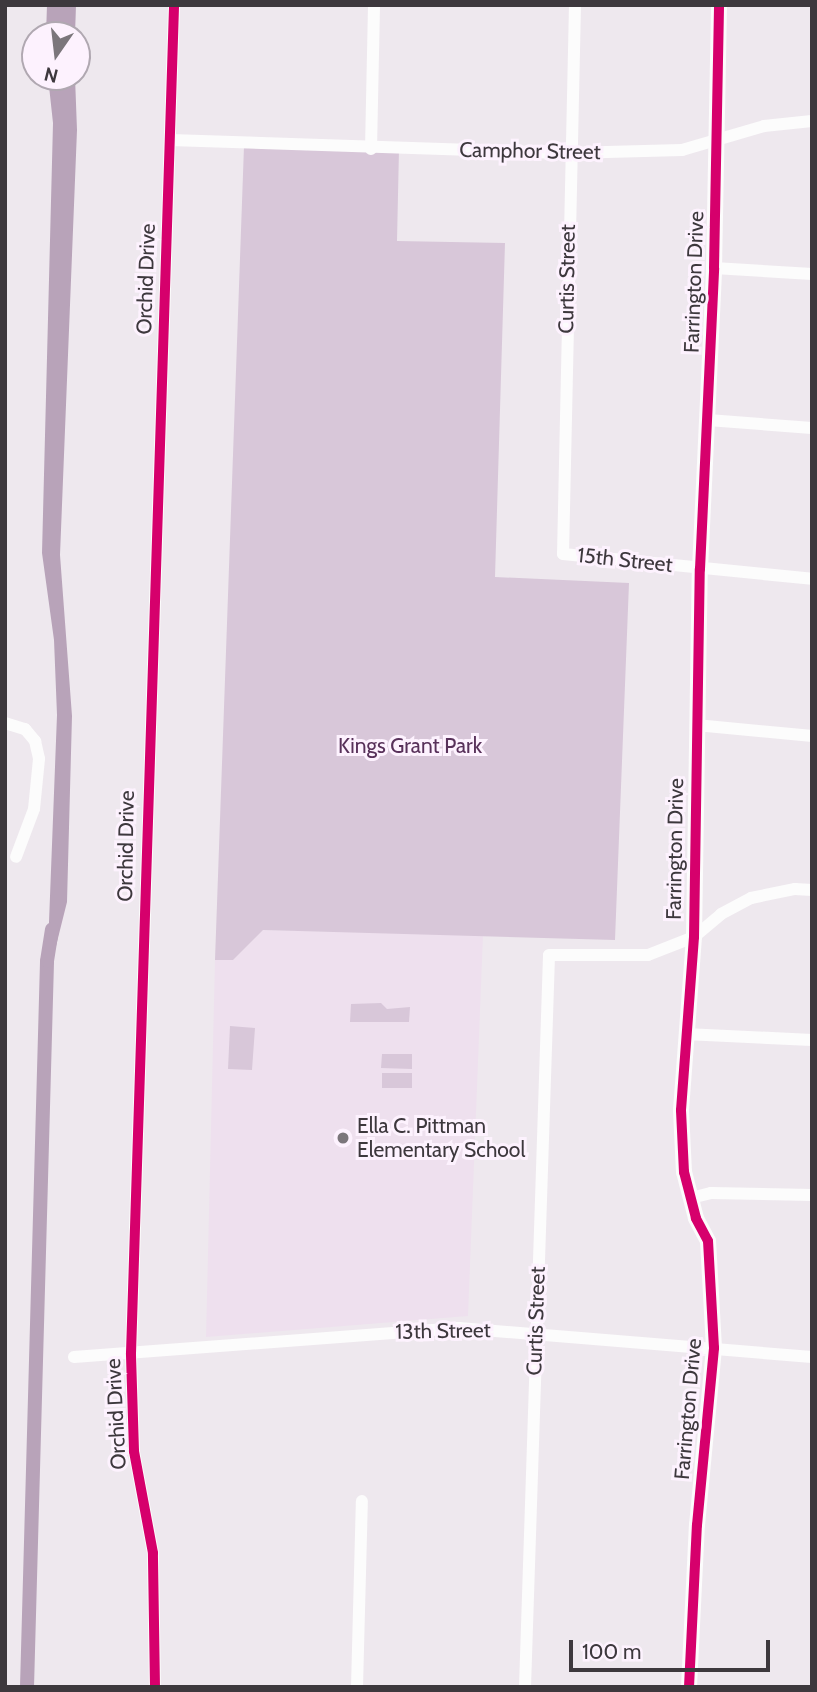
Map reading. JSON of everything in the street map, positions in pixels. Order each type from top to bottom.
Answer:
[{"type":"street","name":"Orchid Drive","points":[[155,1687],[153,1553],[134,1451],[131,1353],[174,5]]},
{"type":"street","points":[[371,149],[374,5]]},
{"type":"street","name":"Curtis Street","points":[[563,554],[569,153],[575,5]]},
{"type":"street","name":"Farrington Drive","points":[[690,1687],[697,1525],[714,1348],[708,1241],[684,1172],[681,1110],[694,937],[700,569],[714,268],[719,5]]},
{"type":"street","name":"Camphor Street","points":[[170,140],[244,146],[569,153],[682,150],[764,126],[812,121]]},
{"type":"street","points":[[714,268],[812,274]]},
{"type":"street","points":[[708,420],[812,428]]},
{"type":"street","name":"15th Street","points":[[563,554],[812,579]]},
{"type":"street","points":[[5,723],[24,729],[35,741],[39,759],[34,809],[16,857]]},
{"type":"street","points":[[696,725],[812,736]]},
{"type":"street","points":[[694,937],[721,914],[751,898],[794,889],[812,890]]},
{"type":"street","name":"Curtis Street","points":[[525,1687],[549,955],[648,955],[694,937]]},
{"type":"street","points":[[685,1034],[812,1040]]},
{"type":"street","points":[[691,1198],[711,1193],[812,1195]]},
{"type":"street","name":"13th Street","points":[[74,1357],[458,1328],[812,1357]]},
{"type":"street","points":[[357,1687],[362,1501]]},
{"type":"shaded area","points":[[47,5],[76,5],[75,21],[46,21]]},
{"type":"shaded area","points":[[50,91],[76,91],[77,130],[60,555],[72,716],[67,902],[55,950],[48,948],[57,715],[54,640],[42,553],[53,123]]},
{"type":"shaded area","name":"Ella C. Pittman Elementary School","points":[[263,930],[483,935],[468,1316],[206,1337],[215,960],[233,960]]},
{"type":"green space","name":"Kings Grant Park","points":[[244,146],[399,149],[397,241],[505,243],[495,577],[629,583],[615,940],[263,930],[233,960],[215,960]]},
{"type":"green space","points":[[381,1003],[387,1009],[410,1007],[409,1022],[350,1022],[351,1004]]},
{"type":"green space","points":[[230,1026],[255,1028],[252,1070],[228,1069]]},
{"type":"green space","points":[[382,1054],[412,1054],[412,1069],[381,1068]]},
{"type":"green space","points":[[382,1073],[412,1073],[412,1088],[382,1088]]},
{"type":"waterway","points":[[27,1687],[47,961],[52,929]]},
{"type":"cycle path","points":[[155,1687],[153,1553],[134,1451],[131,1353],[174,5]]},
{"type":"cycle path","points":[[689,1687],[697,1525],[714,1348],[708,1241],[696,1218],[684,1172],[681,1110],[694,937],[700,569],[714,268],[719,5]]},
{"type":"place","name":"Ella C. Pittman Elementary School","points":[[343,1138]]}]
